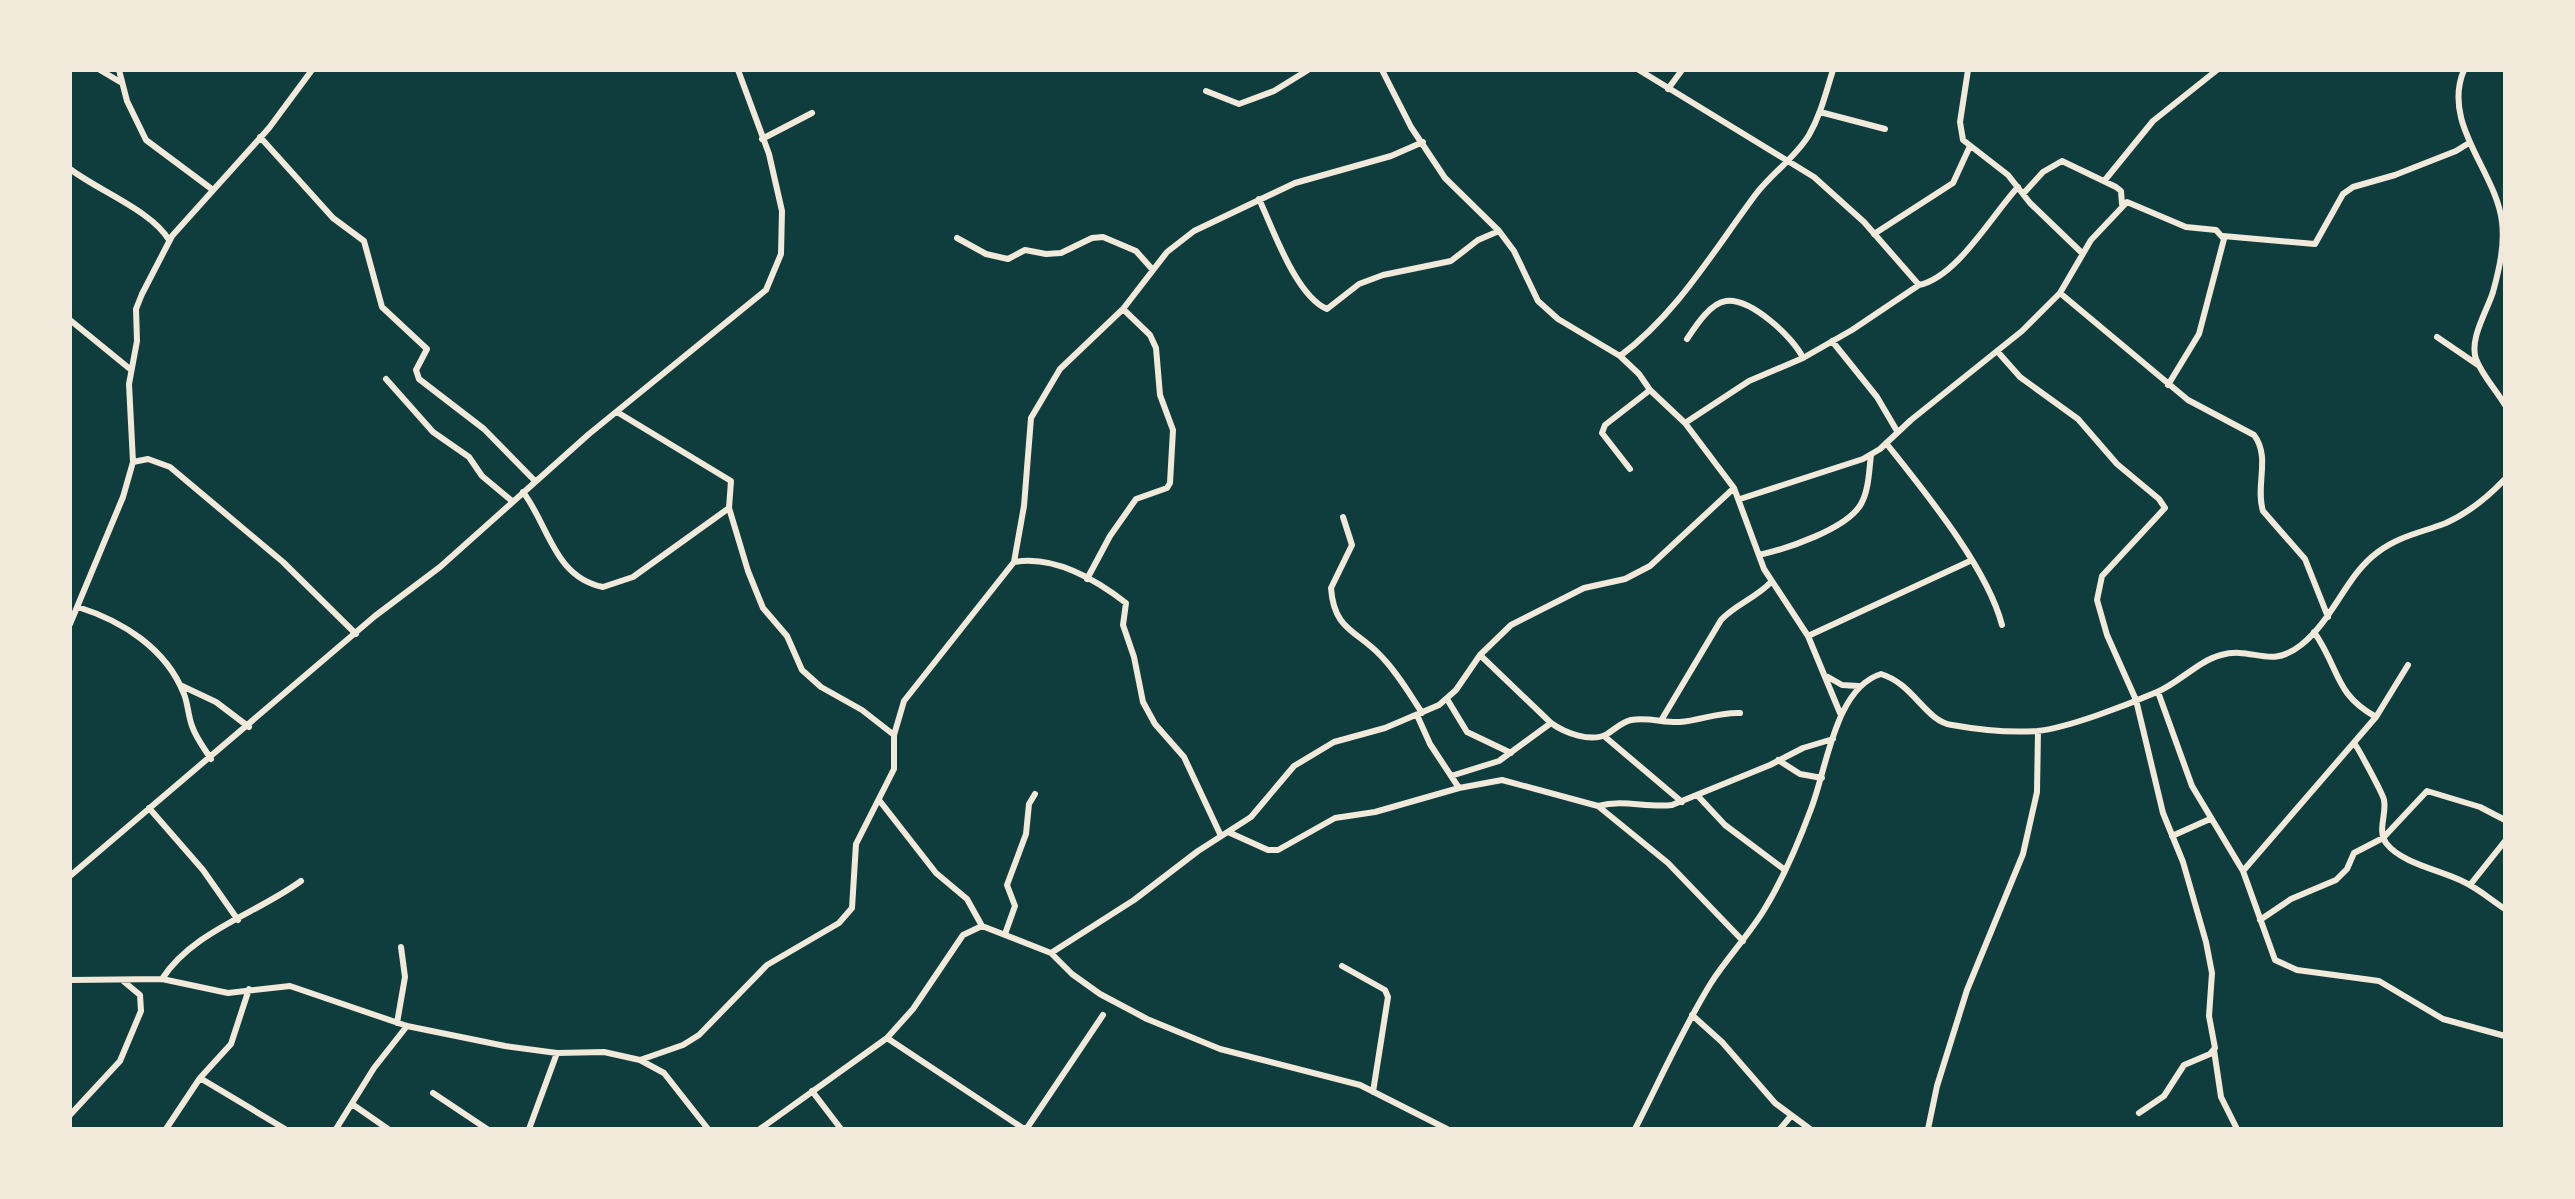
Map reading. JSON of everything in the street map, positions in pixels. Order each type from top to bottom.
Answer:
[{"type":"street","points":[[100,70],[122,83]]},
{"type":"street","points":[[119,70],[138,127],[146,140],[213,190]]},
{"type":"street","points":[[70,624],[123,497],[133,462],[130,369],[138,332],[136,309],[169,240],[260,137],[312,70]]},
{"type":"street","points":[[70,876],[440,566],[534,480],[759,298],[770,284],[781,254],[782,212],[762,139],[738,70]]},
{"type":"street","points":[[1206,91],[1239,104],[1273,91],[1308,70]]},
{"type":"street","points":[[1382,70],[1396,100],[1451,184],[1499,231],[1514,251],[1544,307],[1574,330],[1620,356],[1639,374],[1650,390],[1685,423],[1734,488],[1770,582],[1808,636],[1840,713]]},
{"type":"street","points":[[1639,70],[1790,161],[1824,186],[1874,234],[1919,285]]},
{"type":"street","points":[[1668,89],[1682,70]]},
{"type":"street","points":[[1620,356],[1665,315],[1728,237],[1763,186],[1790,161],[1820,112],[1833,70]]},
{"type":"street","points":[[1968,70],[1959,122],[1963,140],[1998,167],[2082,253]]},
{"type":"street","points":[[2105,180],[2153,121],[2217,70]]},
{"type":"street","points":[[2464,70],[2458,88],[2469,143],[2495,195],[2502,223],[2502,247],[2493,290],[2475,345],[2480,366],[2505,405]]},
{"type":"street","points":[[1820,112],[1885,129]]},
{"type":"street","points":[[762,139],[812,113]]},
{"type":"street","points":[[260,137],[333,218],[367,245],[382,307],[427,349],[416,370],[419,379],[484,429],[534,480]]},
{"type":"street","points":[[640,1060],[683,1045],[699,1035],[767,964],[846,917],[854,899],[856,844],[894,769],[894,735],[904,701],[1014,562],[1024,506],[1030,428],[1035,410],[1060,369],[1123,309],[1152,269],[1187,236],[1295,183],[1391,156],[1423,142]]},
{"type":"street","points":[[2222,236],[2315,244],[2343,194],[2353,187],[2395,175],[2456,151],[2469,143]]},
{"type":"street","points":[[1874,234],[1953,183],[1970,146]]},
{"type":"street","points":[[1740,499],[1871,455],[1997,351],[2060,293],[2082,253],[2122,204],[2121,191],[2105,180],[2062,161],[2043,172],[2023,194]]},
{"type":"street","points":[[70,169],[95,188],[157,223],[169,240]]},
{"type":"street","points":[[1685,423],[1749,381],[1803,358],[1919,285],[1935,279],[1957,259],[2018,187]]},
{"type":"street","points":[[1259,199],[1294,272],[1316,302],[1327,309],[1359,284],[1383,275],[1451,261],[1478,240],[1499,231]]},
{"type":"street","points":[[2122,204],[2134,203],[2175,224],[2216,230],[2224,243],[2199,334],[2168,385]]},
{"type":"street","points":[[957,238],[986,254],[1008,259],[1025,250],[1046,254],[1061,253],[1092,238],[1103,237],[1136,251],[1152,269]]},
{"type":"street","points":[[2060,293],[2188,400],[2254,435],[2260,442],[2263,511],[2305,559],[2328,617]]},
{"type":"street","points":[[1687,339],[1704,316],[1718,304],[1729,301],[1760,314],[1778,327],[1796,344],[1803,358]]},
{"type":"street","points":[[1087,579],[1110,536],[1122,523],[1132,504],[1142,496],[1167,488],[1170,483],[1173,430],[1160,395],[1156,348],[1150,335],[1123,309]]},
{"type":"street","points":[[70,320],[130,369]]},
{"type":"street","points":[[2437,337],[2480,366]]},
{"type":"street","points":[[1832,341],[1877,397],[1897,431]]},
{"type":"street","points":[[1997,351],[2020,377],[2078,419],[2118,464],[2164,504],[2163,514],[2102,576],[2097,600],[2107,635],[2136,699],[2172,836],[2183,862],[2210,960],[2208,1005],[2221,1097],[2237,1129]]},
{"type":"street","points":[[386,379],[433,432],[469,457],[482,476],[512,501]]},
{"type":"street","points":[[1630,470],[1602,433],[1605,425],[1650,390]]},
{"type":"street","points":[[617,412],[727,476],[732,487],[729,508],[748,571],[764,608],[787,636],[802,670],[821,687],[862,710],[894,735]]},
{"type":"street","points":[[1886,443],[1950,526],[1997,604],[2003,625]]},
{"type":"street","points":[[1759,555],[1790,548],[1837,524],[1858,509],[1864,497],[1871,455]]},
{"type":"street","points":[[133,462],[148,459],[170,467],[283,562],[356,634]]},
{"type":"street","points":[[1635,1129],[1692,1015],[1713,980],[1744,941],[1785,870],[1822,778],[1840,713],[1858,686],[1881,674],[1904,685],[1941,722],[1980,729],[2038,731],[2077,722],[2158,692],[2220,655],[2243,654],[2262,659],[2287,656],[2328,617],[2356,574],[2378,552],[2407,536],[2466,513],[2489,497],[2505,479]]},
{"type":"street","points":[[1051,953],[1134,900],[1260,808],[1294,766],[1326,746],[1419,714],[1447,699],[1499,634],[1539,608],[1584,588],[1625,579],[1650,566],[1734,488]]},
{"type":"street","points":[[523,492],[561,562],[571,572],[603,587],[633,577],[729,508]]},
{"type":"street","points":[[1343,517],[1352,545],[1331,588],[1338,618],[1346,630],[1381,656],[1419,714],[1430,744],[1459,788]]},
{"type":"street","points":[[1808,636],[1970,561]]},
{"type":"street","points":[[1014,562],[1053,563],[1087,579],[1126,603],[1123,625],[1134,657],[1143,702],[1155,724],[1184,757],[1221,836]]},
{"type":"street","points":[[1662,719],[1721,620],[1729,612],[1758,596],[1770,582]]},
{"type":"street","points":[[78,607],[116,622],[146,640],[180,685],[193,728],[211,759]]},
{"type":"street","points":[[2314,632],[2327,650],[2344,693],[2354,705],[2376,718]]},
{"type":"street","points":[[1480,655],[1551,723],[1562,730],[1582,736],[1604,736],[1632,720],[1662,719],[1683,722],[1721,713],[1740,713]]},
{"type":"street","points":[[2243,871],[2376,718],[2408,666]]},
{"type":"street","points":[[1825,673],[1831,681],[1858,686]]},
{"type":"street","points":[[180,685],[216,702],[249,727]]},
{"type":"street","points":[[2158,692],[2172,738],[2192,786],[2243,871],[2275,960],[2288,968],[2379,981],[2444,1019],[2505,1035]]},
{"type":"street","points":[[1447,699],[1467,732],[1511,753]]},
{"type":"street","points":[[1451,776],[1480,769],[1511,753],[1551,723]]},
{"type":"street","points":[[1928,1129],[1937,1086],[1967,990],[2023,854],[2037,792],[2038,731]]},
{"type":"street","points":[[1604,736],[1682,802]]},
{"type":"street","points":[[1598,806],[1623,800],[1659,806],[1682,802],[1803,748],[1833,739]]},
{"type":"street","points":[[2354,743],[2360,749],[2365,766],[2384,799],[2383,838],[2405,857],[2470,885],[2505,909]]},
{"type":"street","points":[[1778,760],[1800,774],[1822,778]]},
{"type":"street","points":[[1228,832],[1268,850],[1278,850],[1335,818],[1375,812],[1459,788],[1502,780],[1598,806],[1668,863],[1744,941]]},
{"type":"street","points":[[2260,920],[2291,899],[2336,880],[2347,869],[2359,848],[2383,838],[2427,791],[2480,807],[2505,820]]},
{"type":"street","points":[[1005,934],[1015,906],[1007,885],[1026,834],[1029,804],[1035,794]]},
{"type":"street","points":[[1697,795],[1725,824],[1785,870]]},
{"type":"street","points":[[879,800],[936,873],[967,899],[982,926],[1051,953],[1072,974],[1100,994],[1147,1019],[1220,1049],[1314,1071],[1373,1092],[1447,1129]]},
{"type":"street","points":[[149,808],[203,870],[237,919]]},
{"type":"street","points":[[2172,836],[2210,819]]},
{"type":"street","points":[[2470,885],[2505,841]]},
{"type":"street","points":[[162,979],[183,951],[301,881]]},
{"type":"street","points":[[760,1129],[846,1070],[887,1038],[913,1009],[963,935],[982,926]]},
{"type":"street","points":[[397,1023],[405,977],[401,947]]},
{"type":"street","points":[[1342,965],[1385,990],[1388,997],[1373,1092]]},
{"type":"street","points":[[70,980],[162,979],[215,992],[289,986],[407,1026],[557,1053],[604,1052],[640,1060],[664,1073],[708,1129]]},
{"type":"street","points":[[70,1115],[120,1061],[141,1012],[139,995],[122,980]]},
{"type":"street","points":[[166,1129],[200,1078],[231,1044],[249,989]]},
{"type":"street","points":[[887,1038],[1023,1129],[1027,1128],[1103,1015]]},
{"type":"street","points":[[1692,1015],[1722,1042],[1775,1103],[1810,1129]]},
{"type":"street","points":[[336,1129],[374,1068],[407,1026]]},
{"type":"street","points":[[2139,1113],[2164,1096],[2184,1065],[2214,1051]]},
{"type":"street","points":[[529,1129],[557,1053]]},
{"type":"street","points":[[200,1078],[285,1129]]},
{"type":"street","points":[[812,1091],[841,1129]]},
{"type":"street","points":[[433,1093],[487,1129]]},
{"type":"street","points":[[352,1104],[388,1129]]},
{"type":"street","points":[[1780,1129],[1791,1116]]}]
